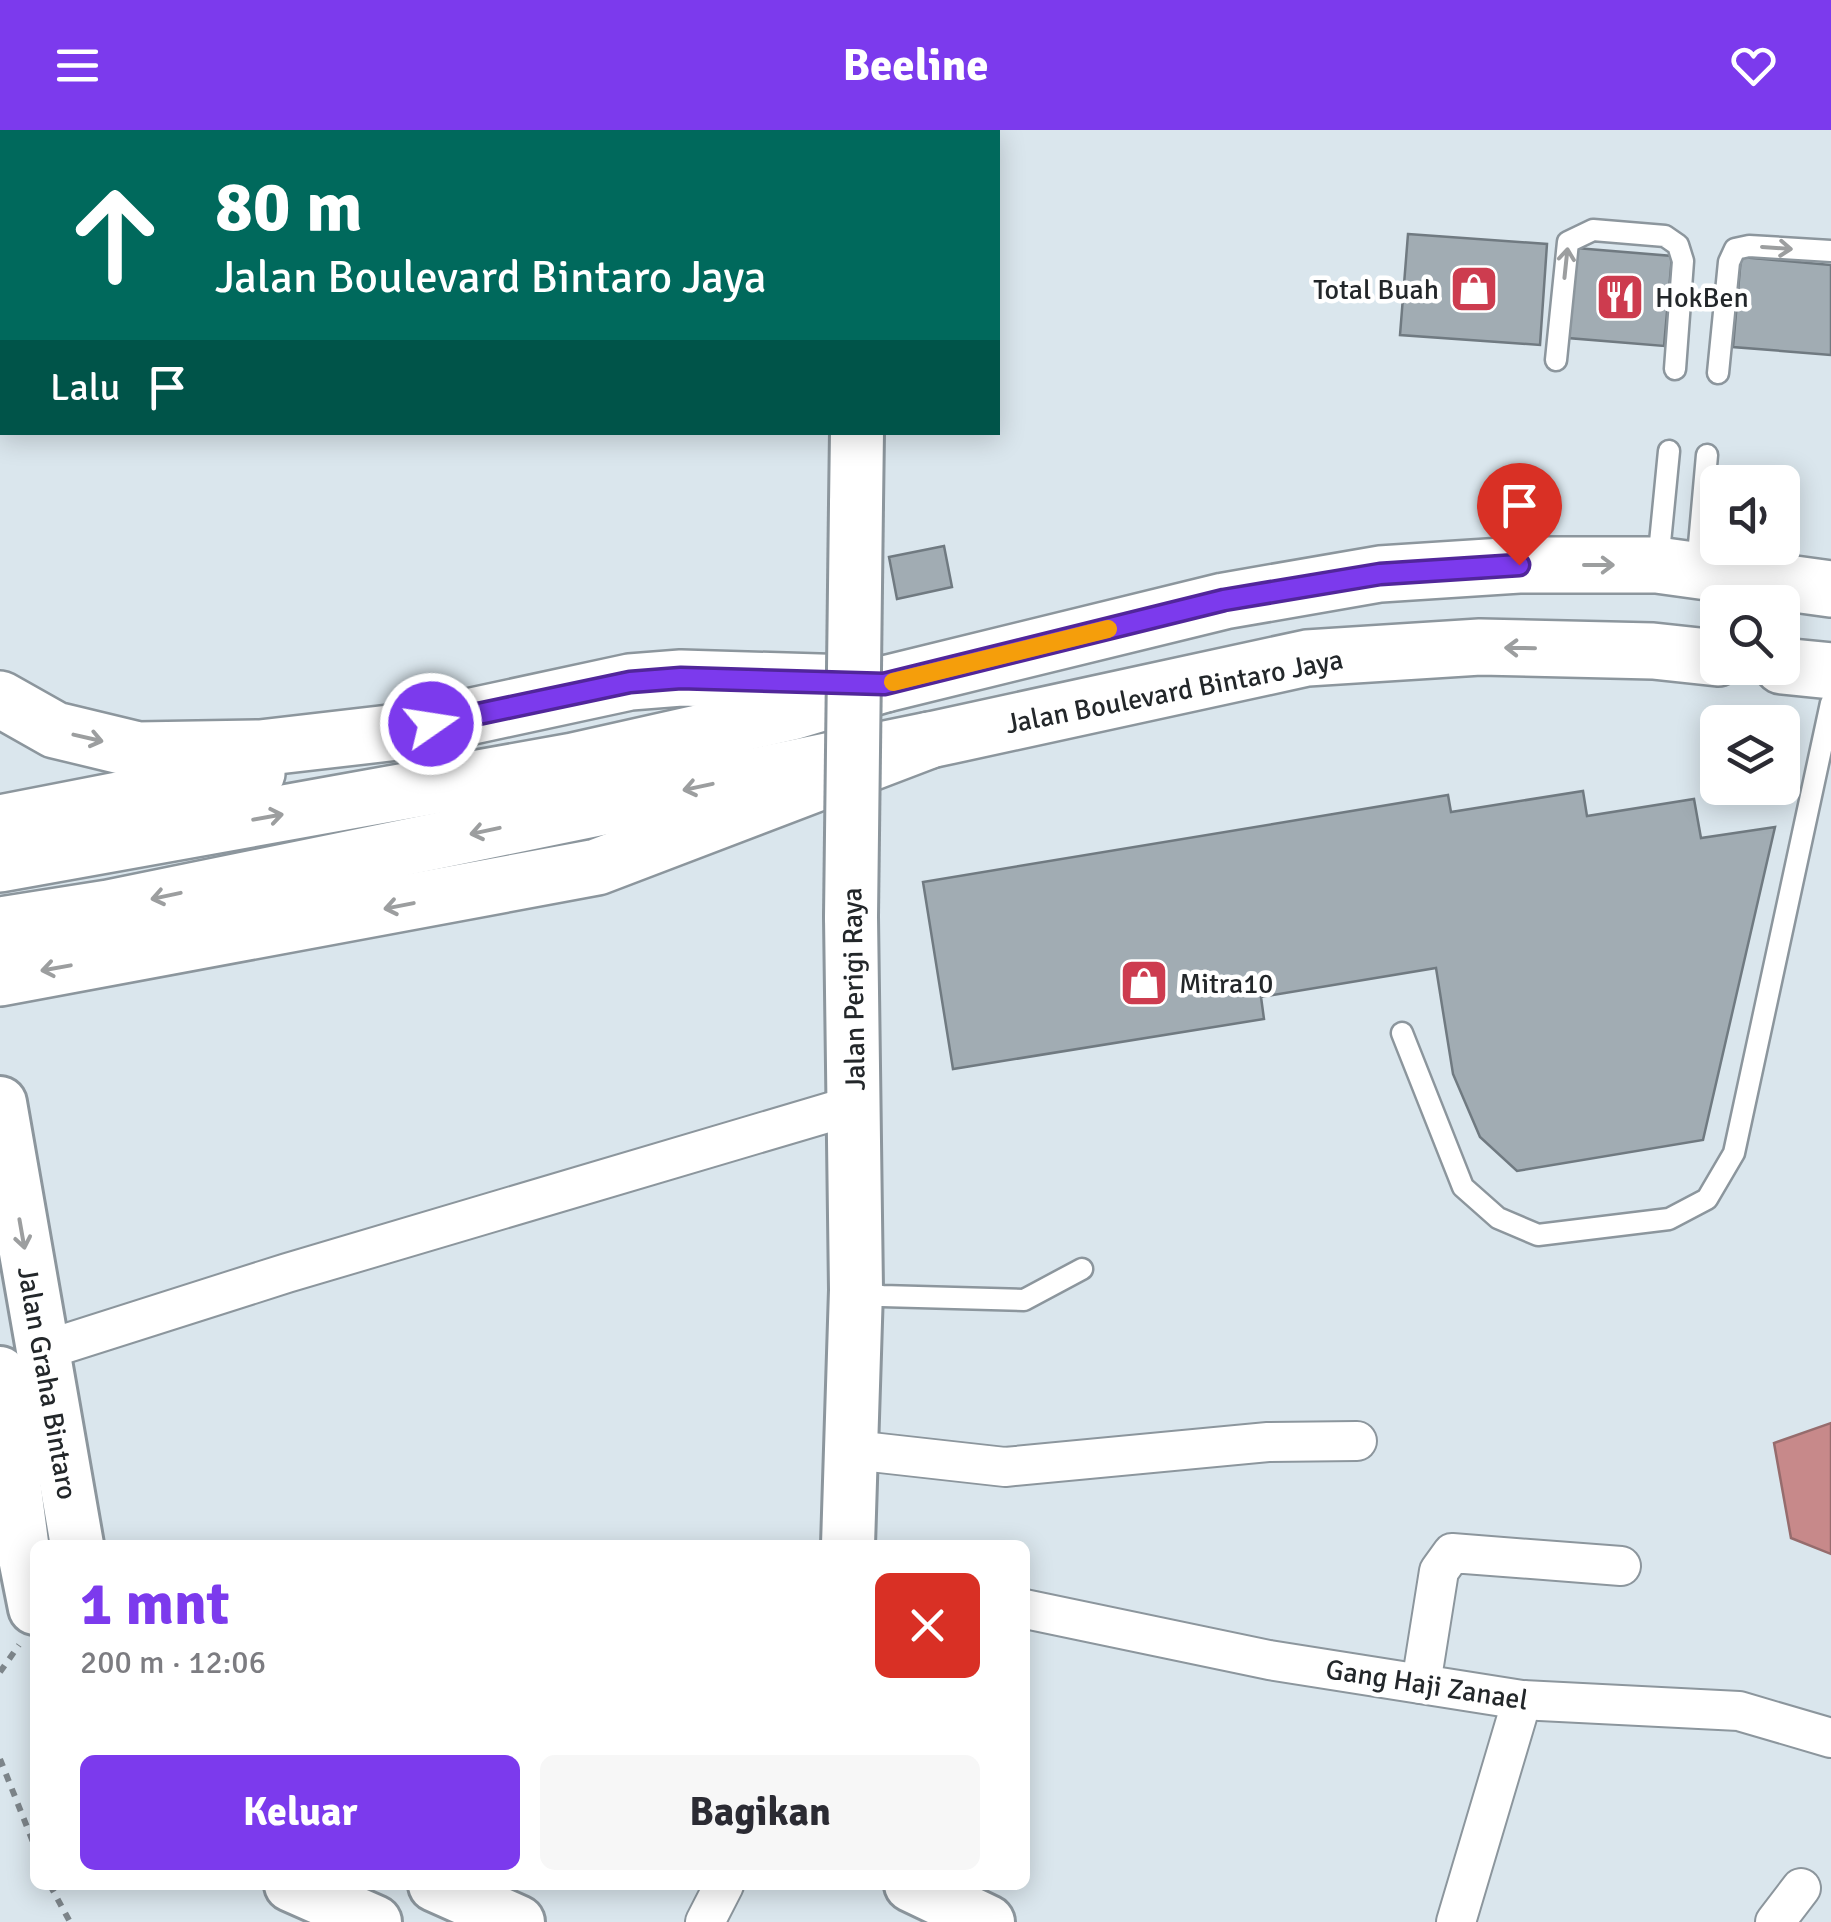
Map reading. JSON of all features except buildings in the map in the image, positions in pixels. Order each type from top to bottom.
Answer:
[{"type":"main road","points":[[0,925],[108,908],[576,786],[884,684],[1224,600],[1380,574],[1519,565],[1677,568],[1831,589]]},
{"type":"main road","name":"Jalan Boulevard Bintaro Jaya","points":[[930,740],[1307,658],[1480,646],[1700,656]]},
{"type":"main road","points":[[1800,668],[1831,671]]},
{"type":"main road","points":[[0,823],[259,773],[398,732],[630,682],[681,678],[884,684]]},
{"type":"main road","points":[[0,699],[55,730],[138,750],[260,748],[398,732]]},
{"type":"main road","points":[[0,864],[930,740]]},
{"type":"main road","points":[[0,978],[598,867],[930,740]]},
{"type":"street","name":"Jalan Perigi Raya","points":[[848,1540],[856,1290],[851,917],[857,435]]},
{"type":"street","name":"Jalan Graha Bintaro","points":[[0,1103],[21,1362],[22,1543],[30,1583]]},
{"type":"street","points":[[21,1362],[854,1105]]},
{"type":"street","name":"Jalan Graha Bintaro","points":[[21,1362],[74,1540]]},
{"type":"street","points":[[853,1450],[1005,1467],[1268,1442],[1356,1441]]},
{"type":"street","points":[[1421,1684],[1439,1571],[1452,1553],[1621,1566]]},
{"type":"street","name":"Gang Haji Zanael","points":[[1030,1611],[1269,1660],[1522,1700],[1739,1712],[1831,1738]]},
{"type":"street","points":[[1456,1922],[1522,1700]]},
{"type":"street","points":[[1775,1922],[1802,1888]]},
{"type":"street","points":[[302,1890],[375,1922]]},
{"type":"street","points":[[446,1890],[518,1922]]},
{"type":"street","points":[[705,1922],[721,1890]]},
{"type":"street","points":[[921,1890],[988,1922]]},
{"type":"lane","points":[[1556,360],[1568,242],[1593,230],[1665,236],[1678,245],[1682,261],[1675,370]]},
{"type":"lane","points":[[1718,373],[1729,262],[1735,249],[1749,246],[1831,251]]},
{"type":"lane","points":[[1669,451],[1677,568]]},
{"type":"lane","points":[[1677,568],[1706,455]]},
{"type":"lane","points":[[1402,1033],[1463,1187],[1498,1218],[1538,1235],[1670,1220],[1708,1198],[1734,1153],[1831,702]]},
{"type":"lane","points":[[856,1290],[882,1296],[1024,1300],[1082,1269]]},
{"type":"path","points":[[0,1760],[30,1835]]},
{"type":"path","points":[[53,1890],[70,1922]]},
{"type":"shaded area","points":[[1831,1423],[1831,1554],[1791,1538],[1774,1443]]},
{"type":"slow traffic","points":[[893,682],[1108,629]]},
{"type":"place","name":"Total Buah","points":[[1474,289]]},
{"type":"place","name":"HokBen","points":[[1620,297]]},
{"type":"place","name":"Mitra10","points":[[1144,983]]},
{"type":"route","points":[[431,724],[630,682],[681,678],[884,684],[1224,600],[1380,574],[1519,565]]}]
